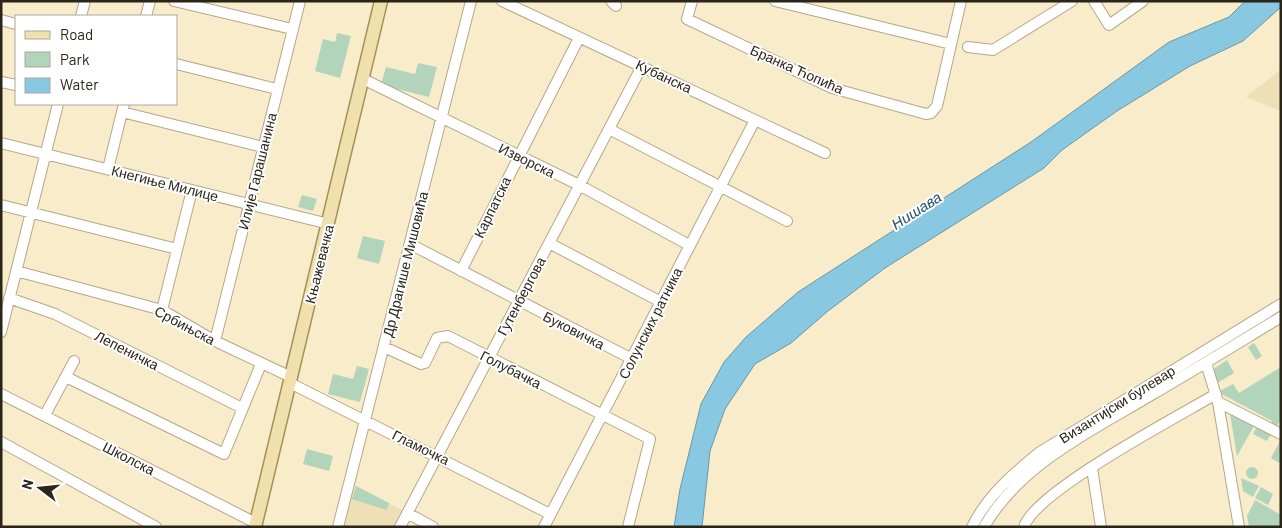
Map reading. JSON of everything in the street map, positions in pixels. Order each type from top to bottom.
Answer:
[{"type":"main road","name":"Књажевачка","points":[[255,525],[329,224],[381,1]]},
{"type":"street","points":[[81,15],[85,1]]},
{"type":"street","points":[[146,15],[150,1]]},
{"type":"street","points":[[174,1],[292,29]]},
{"type":"street","name":"Илије Гарашанина","points":[[216,341],[300,1]]},
{"type":"street","name":"Др Драгише Мишовића","points":[[338,527],[471,1]]},
{"type":"street","name":"Кубанска","points":[[502,1],[825,153]]},
{"type":"street","name":"Бранка Ћопића","points":[[692,1],[687,19],[832,88],[926,114],[937,106],[961,1]]},
{"type":"street","points":[[775,1],[794,4],[951,44]]},
{"type":"street","points":[[968,47],[993,50],[1072,1]]},
{"type":"street","points":[[1094,1],[1109,25],[1143,1]]},
{"type":"street","points":[[1,20],[15,24]]},
{"type":"street","name":"Карпатска","points":[[461,271],[517,156],[579,38]]},
{"type":"street","points":[[178,64],[278,89]]},
{"type":"street","name":"Гутенбергова","points":[[400,527],[642,66]]},
{"type":"street","name":"Изворска","points":[[363,79],[579,185],[689,245]]},
{"type":"street","points":[[1,82],[15,85]]},
{"type":"street","points":[[1,331],[58,105]]},
{"type":"street","points":[[108,169],[123,108],[263,147]]},
{"type":"street","name":"Солунских ратника","points":[[544,527],[755,120]]},
{"type":"street","points":[[609,129],[787,221]]},
{"type":"street","name":"Кнегиње Милице","points":[[1,143],[329,224]]},
{"type":"street","points":[[162,310],[192,190]]},
{"type":"street","points":[[1,205],[177,250]]},
{"type":"street","points":[[549,243],[661,302]]},
{"type":"street","name":"Буковичка","points":[[410,244],[632,359]]},
{"type":"street","name":"Србињска","points":[[16,271],[162,310],[291,380]]},
{"type":"street","name":"Лепеничка","points":[[9,298],[55,314],[242,408]]},
{"type":"street","name":"Византијски булевар","points":[[972,527],[1006,480],[1040,452],[1281,304]]},
{"type":"street","name":"Византијски булевар","points":[[984,527],[1000,502],[1028,474],[1110,420],[1281,317]]},
{"type":"street","name":"Голубачка","points":[[384,348],[421,364],[424,363],[437,338],[448,336],[650,439],[628,527]]},
{"type":"street","points":[[45,416],[74,361]]},
{"type":"street","points":[[1206,363],[1217,398],[1238,527]]},
{"type":"street","points":[[66,377],[224,454],[261,364]]},
{"type":"street","name":"Гламочка","points":[[291,380],[550,514]]},
{"type":"street","name":"Школска","points":[[1,394],[255,525]]},
{"type":"street","points":[[1217,398],[1281,434]]},
{"type":"street","points":[[1024,527],[1025,522],[1046,499],[1071,479],[1217,398]]},
{"type":"street","points":[[1,442],[156,527]]},
{"type":"street","points":[[1092,468],[1101,527]]},
{"type":"street","points":[[407,513],[433,527]]},
{"type":"shaded area","points":[[1281,69],[1281,111],[1246,97]]},
{"type":"shaded area","points":[[351,483],[403,511],[395,527],[341,527]]},
{"type":"green space","points":[[337,33],[351,36],[340,78],[315,71],[323,39],[335,42]]},
{"type":"green space","points":[[418,63],[437,67],[429,97],[381,85],[386,67],[415,74]]},
{"type":"green space","points":[[302,195],[317,199],[313,211],[298,207]]},
{"type":"green space","points":[[363,236],[385,241],[379,264],[357,258]]},
{"type":"green space","points":[[1254,343],[1262,356],[1256,360],[1248,347]]},
{"type":"green space","points":[[1227,360],[1234,373],[1214,385],[1209,372]]},
{"type":"green space","points":[[357,366],[369,369],[360,402],[328,394],[333,374],[353,379]]},
{"type":"green space","points":[[1281,367],[1281,419],[1274,431],[1268,429],[1272,421],[1218,392],[1233,384],[1239,393]]},
{"type":"green space","points":[[1230,414],[1254,426],[1237,456]]},
{"type":"green space","points":[[1257,426],[1271,434],[1267,441],[1253,434]]},
{"type":"green space","points":[[1281,426],[1281,464],[1271,458],[1280,441],[1277,432]]},
{"type":"green space","points":[[307,449],[333,456],[329,471],[303,464]]},
{"type":"green space","points":[[1254,467],[1257,468],[1257,478],[1250,479],[1247,478],[1246,471],[1247,468]]},
{"type":"green space","points":[[1241,478],[1259,486],[1253,497],[1243,491]]},
{"type":"green space","points":[[356,486],[389,503],[387,510],[352,499]]},
{"type":"green space","points":[[1261,487],[1273,494],[1268,505],[1255,498]]},
{"type":"green space","points":[[1255,500],[1281,515],[1280,527],[1249,527],[1247,516]]},
{"type":"water","points":[[1245,1],[1281,1],[1281,7],[1243,41],[1190,66],[1117,111],[1062,150],[1044,168],[885,268],[828,311],[791,343],[755,364],[725,409],[710,451],[702,527],[674,527],[680,489],[701,404],[724,362],[746,337],[798,292],[1031,142],[1169,42],[1229,17]]},
{"type":"water label","name":"Нишава","points":[[916,210]]}]
